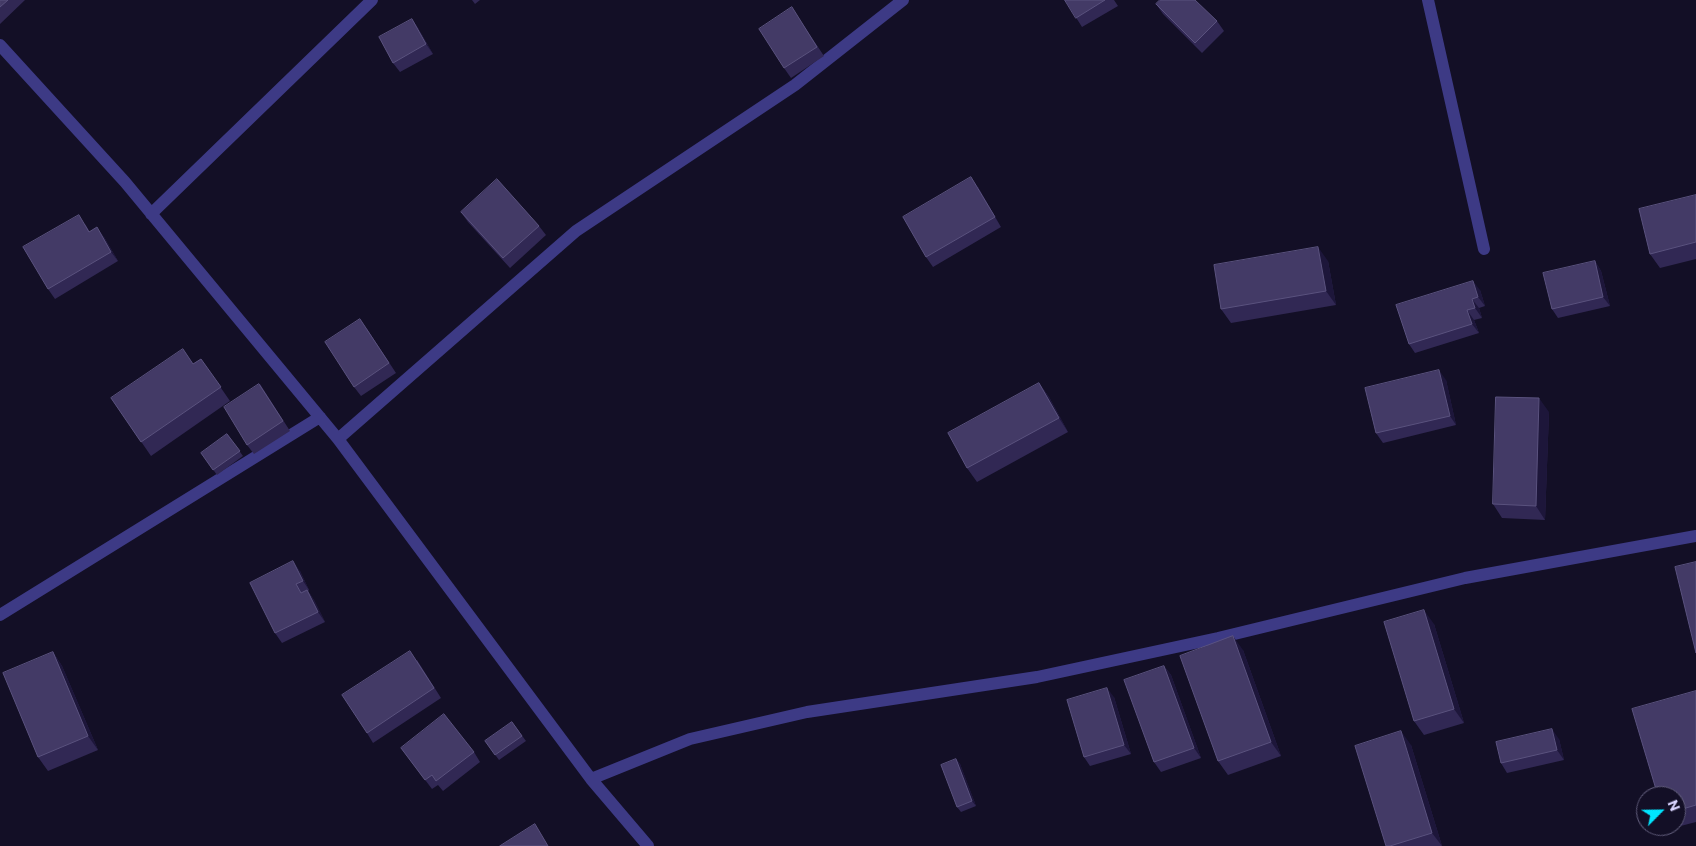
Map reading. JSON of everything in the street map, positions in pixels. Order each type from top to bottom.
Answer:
[{"type":"street","points":[[151,214],[372,0]]},
{"type":"street","points":[[338,439],[576,231],[795,85],[903,0]]},
{"type":"street","points":[[1428,0],[1484,249]]},
{"type":"street","points":[[0,45],[151,214],[338,439],[591,779],[648,846]]},
{"type":"street","points":[[0,615],[320,417]]},
{"type":"street","points":[[591,779],[690,739],[798,714],[1037,677],[1218,638],[1465,578],[1696,536]]},
{"type":"building","points":[[0,0],[8,0],[0,7]]},
{"type":"building","points":[[1065,0],[1105,0],[1076,18]]},
{"type":"building","points":[[1160,0],[1195,0],[1217,21],[1195,43],[1156,4]]},
{"type":"building","points":[[792,7],[817,47],[784,68],[759,29]]},
{"type":"building","points":[[412,19],[426,44],[393,63],[379,37]]},
{"type":"building","points":[[971,177],[995,217],[926,257],[903,217]]},
{"type":"building","points":[[497,179],[539,226],[503,258],[461,212]]},
{"type":"building","points":[[1696,195],[1696,242],[1650,254],[1639,209]]},
{"type":"building","points":[[79,215],[89,232],[97,227],[111,252],[48,289],[23,247]]},
{"type":"building","points":[[1318,247],[1326,291],[1221,309],[1214,265]]},
{"type":"building","points":[[1595,261],[1603,297],[1552,309],[1543,273]]},
{"type":"building","points":[[1473,281],[1478,297],[1472,299],[1475,308],[1467,310],[1472,324],[1409,344],[1396,305]]},
{"type":"building","points":[[360,319],[389,363],[354,387],[325,342]]},
{"type":"building","points":[[183,349],[193,364],[201,359],[221,387],[141,442],[111,398]]},
{"type":"building","points":[[1439,370],[1450,416],[1376,433],[1365,388]]},
{"type":"building","points":[[1039,383],[1059,418],[967,468],[948,433]]},
{"type":"building","points":[[259,384],[283,421],[247,445],[224,407]]},
{"type":"building","points":[[1496,397],[1539,398],[1536,506],[1493,504]]},
{"type":"building","points":[[227,434],[240,451],[213,470],[201,453]]},
{"type":"building","points":[[293,561],[303,581],[296,584],[301,593],[307,590],[318,612],[275,633],[250,583]]},
{"type":"building","points":[[1696,562],[1696,653],[1675,567]]},
{"type":"building","points":[[1424,610],[1454,709],[1414,721],[1384,622]]},
{"type":"building","points":[[1233,636],[1271,742],[1218,761],[1180,656]]},
{"type":"building","points":[[410,651],[434,688],[367,733],[342,695]]},
{"type":"building","points":[[53,652],[88,736],[38,757],[3,673]]},
{"type":"building","points":[[1164,666],[1194,748],[1154,762],[1124,680]]},
{"type":"building","points":[[1107,688],[1124,745],[1084,757],[1067,700]]},
{"type":"building","points":[[1696,691],[1696,805],[1686,808],[1686,786],[1655,786],[1632,709]]},
{"type":"building","points":[[444,714],[474,752],[436,781],[432,775],[425,780],[401,748]]},
{"type":"building","points":[[512,722],[522,736],[495,755],[485,741]]},
{"type":"building","points":[[1552,729],[1557,750],[1501,763],[1496,742]]},
{"type":"building","points":[[1401,731],[1432,833],[1386,846],[1355,746]]},
{"type":"building","points":[[956,759],[972,801],[957,807],[941,765]]},
{"type":"building","points":[[535,824],[548,846],[500,846]]}]
